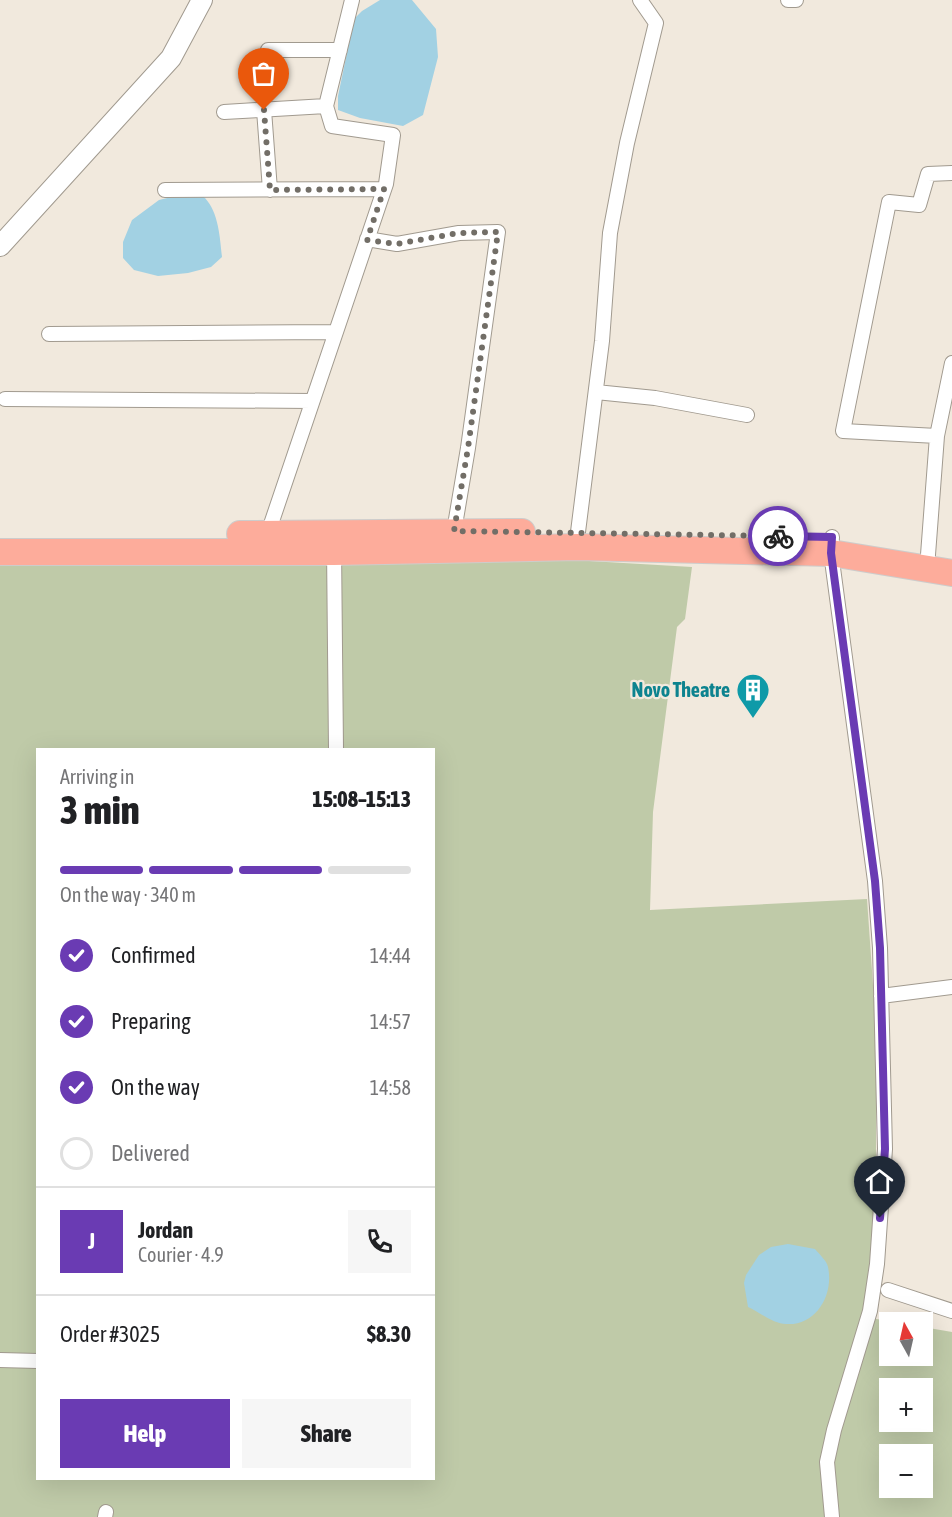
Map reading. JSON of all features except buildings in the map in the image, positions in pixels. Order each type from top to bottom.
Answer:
[{"type":"highway","points":[[0,536],[268,533],[333,542],[454,531],[578,539]]},
{"type":"highway","points":[[0,552],[333,542],[578,539],[831,545],[936,558],[952,573]]},
{"type":"street","points":[[0,246],[171,58],[202,0]]},
{"type":"street","points":[[268,533],[384,189],[393,135],[332,126],[326,106],[352,0]]},
{"type":"street","points":[[578,539],[602,341],[610,233],[627,143],[656,23],[640,0]]},
{"type":"street","points":[[788,0],[796,0]]},
{"type":"street","points":[[268,50],[340,50]]},
{"type":"street","points":[[224,112],[326,106]]},
{"type":"street","points":[[264,110],[270,190]]},
{"type":"street","points":[[937,436],[843,431],[889,202],[919,205],[927,174],[952,173]]},
{"type":"street","points":[[165,190],[384,189]]},
{"type":"street","points":[[367,240],[396,244],[459,233],[498,232],[454,531]]},
{"type":"street","points":[[49,334],[335,332]]},
{"type":"street","points":[[936,558],[937,436],[952,363]]},
{"type":"street","points":[[596,392],[655,398],[747,415]]},
{"type":"street","points":[[5,399],[312,401]]},
{"type":"street","points":[[333,542],[336,748]]},
{"type":"street","points":[[831,545],[872,844],[880,948],[885,1149],[877,1264],[870,1311],[834,1430],[827,1462],[832,1517]]},
{"type":"street","points":[[881,996],[952,987]]},
{"type":"street","points":[[888,1290],[952,1311]]},
{"type":"street","points":[[0,1360],[36,1361]]},
{"type":"green space","points":[[0,554],[485,555],[692,567],[685,619],[677,627],[653,812],[650,910],[867,899],[876,1028],[876,1214],[872,1280],[831,1420],[828,1517],[0,1517]]},
{"type":"green space","points":[[871,1318],[879,1319],[879,1366],[933,1366],[933,1329],[952,1332],[952,1517],[836,1517],[830,1464]]},
{"type":"water","points":[[380,0],[412,0],[436,29],[438,57],[423,115],[403,126],[360,118],[338,110],[338,96],[354,19]]},
{"type":"water","points":[[192,192],[201,195],[210,204],[218,226],[222,257],[211,267],[188,273],[158,276],[134,270],[123,258],[123,242],[132,220],[159,200]]},
{"type":"water","points":[[788,1244],[815,1249],[825,1260],[829,1278],[825,1298],[814,1314],[806,1320],[786,1324],[772,1320],[748,1307],[744,1283],[746,1275],[759,1255],[771,1247]]},
{"type":"way so far","points":[[264,110],[270,190],[384,189],[367,240],[396,244],[459,233],[498,232],[454,531],[778,536]]},
{"type":"place","name":"Novo Theatre","points":[[753,719]]},
{"type":"route","points":[[778,536],[832,537],[831,553],[872,844],[880,948],[885,1149],[880,1218]]}]
